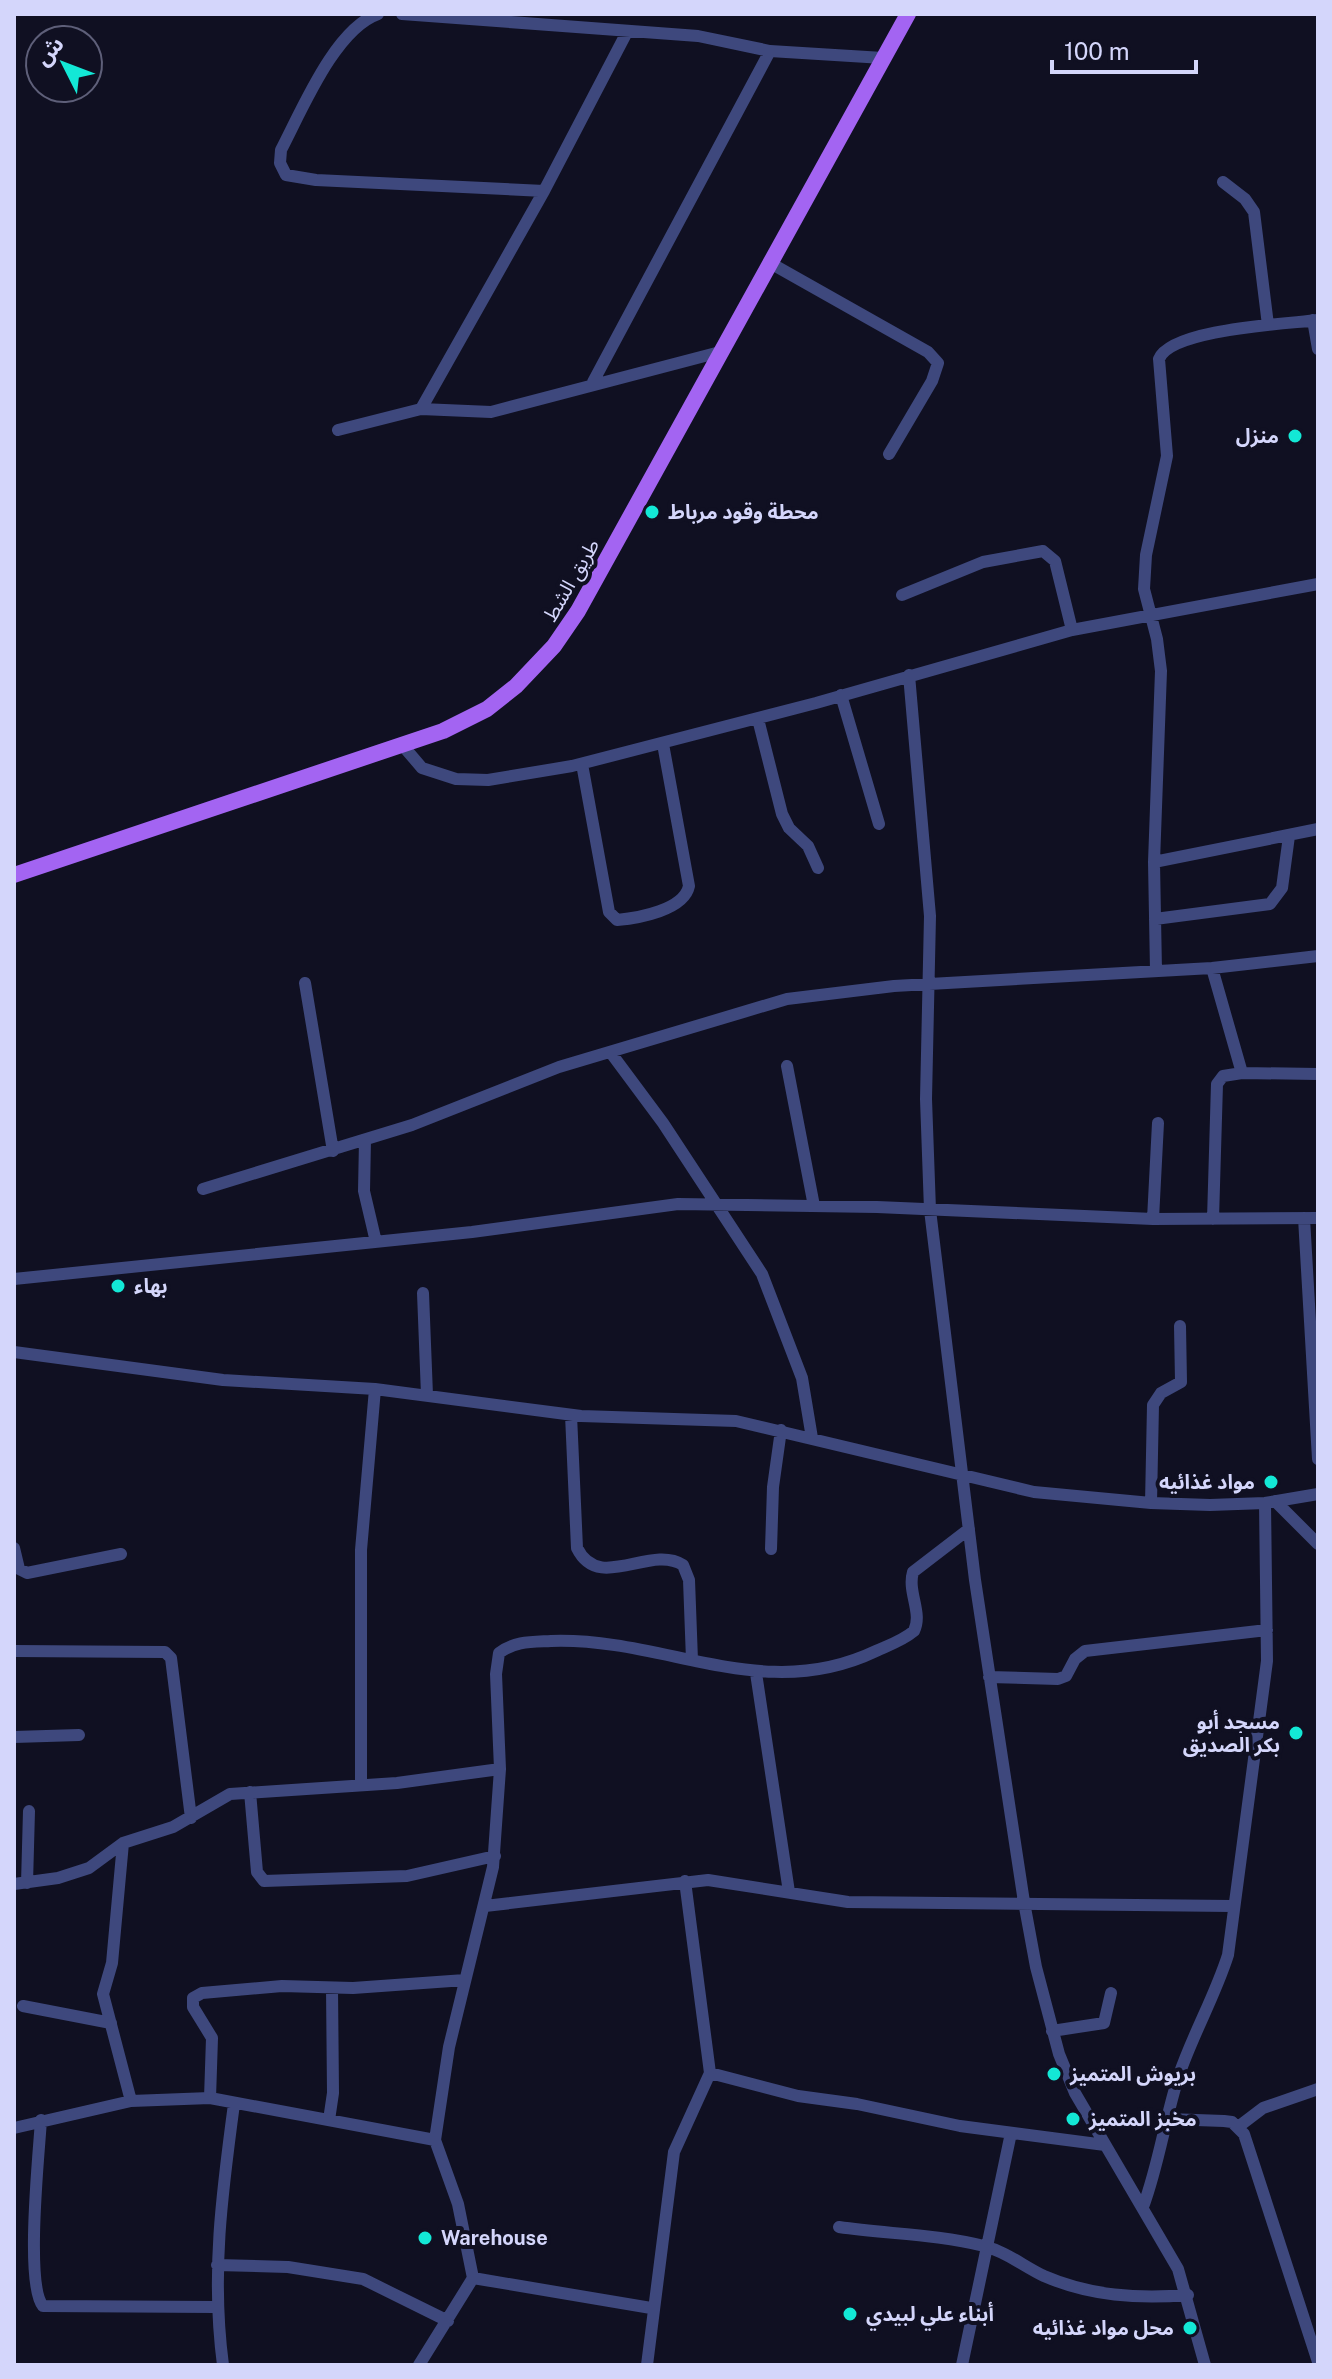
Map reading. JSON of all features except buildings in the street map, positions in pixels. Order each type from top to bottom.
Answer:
[{"type":"main road","name":"طريق الشط","points":[[14,875],[404,747],[487,709],[516,686],[554,646],[578,611],[908,14]]},
{"type":"street","points":[[378,14],[358,24],[343,39],[281,150],[280,163],[286,175],[316,180],[544,191]]},
{"type":"street","points":[[402,14],[698,36],[770,51],[883,58]]},
{"type":"street","points":[[421,409],[544,191],[627,32]]},
{"type":"street","points":[[593,382],[770,51]]},
{"type":"street","points":[[1223,182],[1245,199],[1254,212],[1268,325]]},
{"type":"street","points":[[772,264],[928,352],[938,363],[932,381],[889,454]]},
{"type":"street","points":[[1156,971],[1154,862],[1161,671],[1145,597],[1144,571],[1167,456],[1161,355],[1173,345],[1268,325],[1316,320],[1318,349]]},
{"type":"street","points":[[338,430],[421,409],[491,412],[593,382],[720,352]]},
{"type":"street","points":[[902,595],[983,562],[1043,551],[1055,561],[1072,630]]},
{"type":"street","points":[[404,747],[422,768],[456,779],[488,780],[582,764],[758,719],[1072,630],[1318,584]]},
{"type":"street","points":[[909,675],[926,838],[926,1099],[930,1210],[989,1677],[1024,1902],[1052,2031],[1075,2093],[1162,2237],[1188,2295],[1205,2365]]},
{"type":"street","points":[[841,695],[879,824]]},
{"type":"street","points":[[758,719],[782,814],[789,828],[808,846],[818,868]]},
{"type":"street","points":[[582,764],[609,912],[617,920],[628,918],[676,904],[685,897],[689,886],[663,744]]},
{"type":"street","points":[[1154,862],[1318,829]]},
{"type":"street","points":[[1155,919],[1270,904],[1282,888],[1289,836]]},
{"type":"street","points":[[203,1189],[444,1114],[559,1067],[787,999],[928,985],[1212,968],[1318,956]]},
{"type":"street","points":[[1212,968],[1242,1073]]},
{"type":"street","points":[[305,983],[333,1151]]},
{"type":"street","points":[[611,1053],[663,1123],[768,1286],[802,1378],[812,1438]]},
{"type":"street","points":[[787,1066],[814,1206]]},
{"type":"street","points":[[1213,1219],[1217,1084],[1223,1076],[1242,1073],[1318,1074]]},
{"type":"street","points":[[1153,1219],[1158,1123]]},
{"type":"street","points":[[365,1140],[364,1191],[376,1242]]},
{"type":"street","points":[[14,1279],[376,1242],[642,1207],[713,1204],[1153,1219],[1318,1218]]},
{"type":"street","points":[[1304,1218],[1318,1459]]},
{"type":"street","points":[[423,1293],[427,1395]]},
{"type":"street","points":[[1151,1503],[1153,1405],[1161,1393],[1181,1382],[1180,1326]]},
{"type":"street","points":[[14,1352],[223,1380],[375,1389],[571,1415],[736,1421],[1034,1492],[1151,1503],[1270,1502],[1318,1494]]},
{"type":"street","points":[[361,1785],[358,1642],[361,1550],[375,1389]]},
{"type":"street","points":[[571,1415],[576,1534],[582,1558],[593,1567],[606,1569],[665,1559],[683,1565],[689,1580],[692,1660]]},
{"type":"street","points":[[771,1549],[773,1487],[781,1430]]},
{"type":"street","points":[[1270,1502],[1318,1544]]},
{"type":"street","points":[[1143,2207],[1187,2051],[1215,1995],[1228,1955],[1232,1906],[1267,1661],[1270,1502]]},
{"type":"street","points":[[419,2365],[473,2278],[458,2204],[435,2140],[449,2047],[495,1856],[500,1769],[496,1674],[499,1653],[509,1645],[560,1641],[619,1645],[756,1673],[810,1673],[839,1667],[906,1638],[914,1631],[917,1622],[911,1579],[913,1572],[969,1529]]},
{"type":"street","points":[[14,1548],[19,1569],[27,1573],[121,1554]]},
{"type":"street","points":[[989,1677],[1058,1679],[1066,1676],[1075,1659],[1085,1651],[1267,1630]]},
{"type":"street","points":[[14,1651],[165,1652],[171,1658],[191,1818]]},
{"type":"street","points":[[756,1673],[789,1892]]},
{"type":"street","points":[[14,1737],[79,1735]]},
{"type":"street","points":[[29,1811],[21,1884],[89,1868],[123,1843],[173,1827],[230,1794],[361,1785],[500,1769]]},
{"type":"street","points":[[250,1792],[257,1872],[264,1881],[407,1876],[495,1856]]},
{"type":"street","points":[[123,1843],[112,1963],[103,1994],[131,2101]]},
{"type":"street","points":[[485,1906],[685,1881],[747,1884],[848,1902],[1232,1906]]},
{"type":"street","points":[[647,2365],[651,2308],[674,2152],[710,2073],[685,1881]]},
{"type":"street","points":[[210,2098],[212,2038],[193,2007],[193,1998],[202,1993],[282,1986],[332,1988],[465,1980]]},
{"type":"street","points":[[329,2120],[333,2093],[332,1988]]},
{"type":"street","points":[[1052,2031],[1104,2023],[1111,1993]]},
{"type":"street","points":[[23,2006],[111,2023]]},
{"type":"street","points":[[710,2073],[798,2096],[1011,2133],[1105,2145]]},
{"type":"street","points":[[1238,2127],[1263,2108],[1318,2089]]},
{"type":"street","points":[[14,2128],[131,2101],[210,2098],[435,2140]]},
{"type":"street","points":[[223,2365],[215,2307],[219,2211],[234,2104]]},
{"type":"street","points":[[1168,2119],[1224,2121],[1238,2127],[1251,2151],[1317,2364]]},
{"type":"street","points":[[41,2120],[34,2272],[37,2298],[43,2306],[215,2307]]},
{"type":"street","points":[[962,2365],[984,2246],[1011,2133]]},
{"type":"street","points":[[839,2227],[915,2234],[984,2246],[1014,2257],[1047,2277],[1107,2295],[1148,2298],[1188,2295]]},
{"type":"street","points":[[217,2265],[288,2267],[363,2279],[448,2321]]},
{"type":"street","points":[[473,2278],[651,2308]]},
{"type":"place","name":"منزل","points":[[1295,436]]},
{"type":"place","name":"محطة وقود مرباط","points":[[652,512]]},
{"type":"place","name":"بهاء","points":[[118,1286]]},
{"type":"place","name":"مواد غذائيه","points":[[1271,1482]]},
{"type":"place","name":"مسجد أبو بكر الصديق","points":[[1296,1733]]},
{"type":"place","name":"بريوش المتميز","points":[[1054,2074]]},
{"type":"place","name":"مخبز المتميز","points":[[1073,2119]]},
{"type":"place","name":"Warehouse","points":[[425,2238]]},
{"type":"place","name":"أبناء علي لبيدي","points":[[850,2314]]},
{"type":"place","name":"محل مواد غذائيه","points":[[1190,2328]]}]
